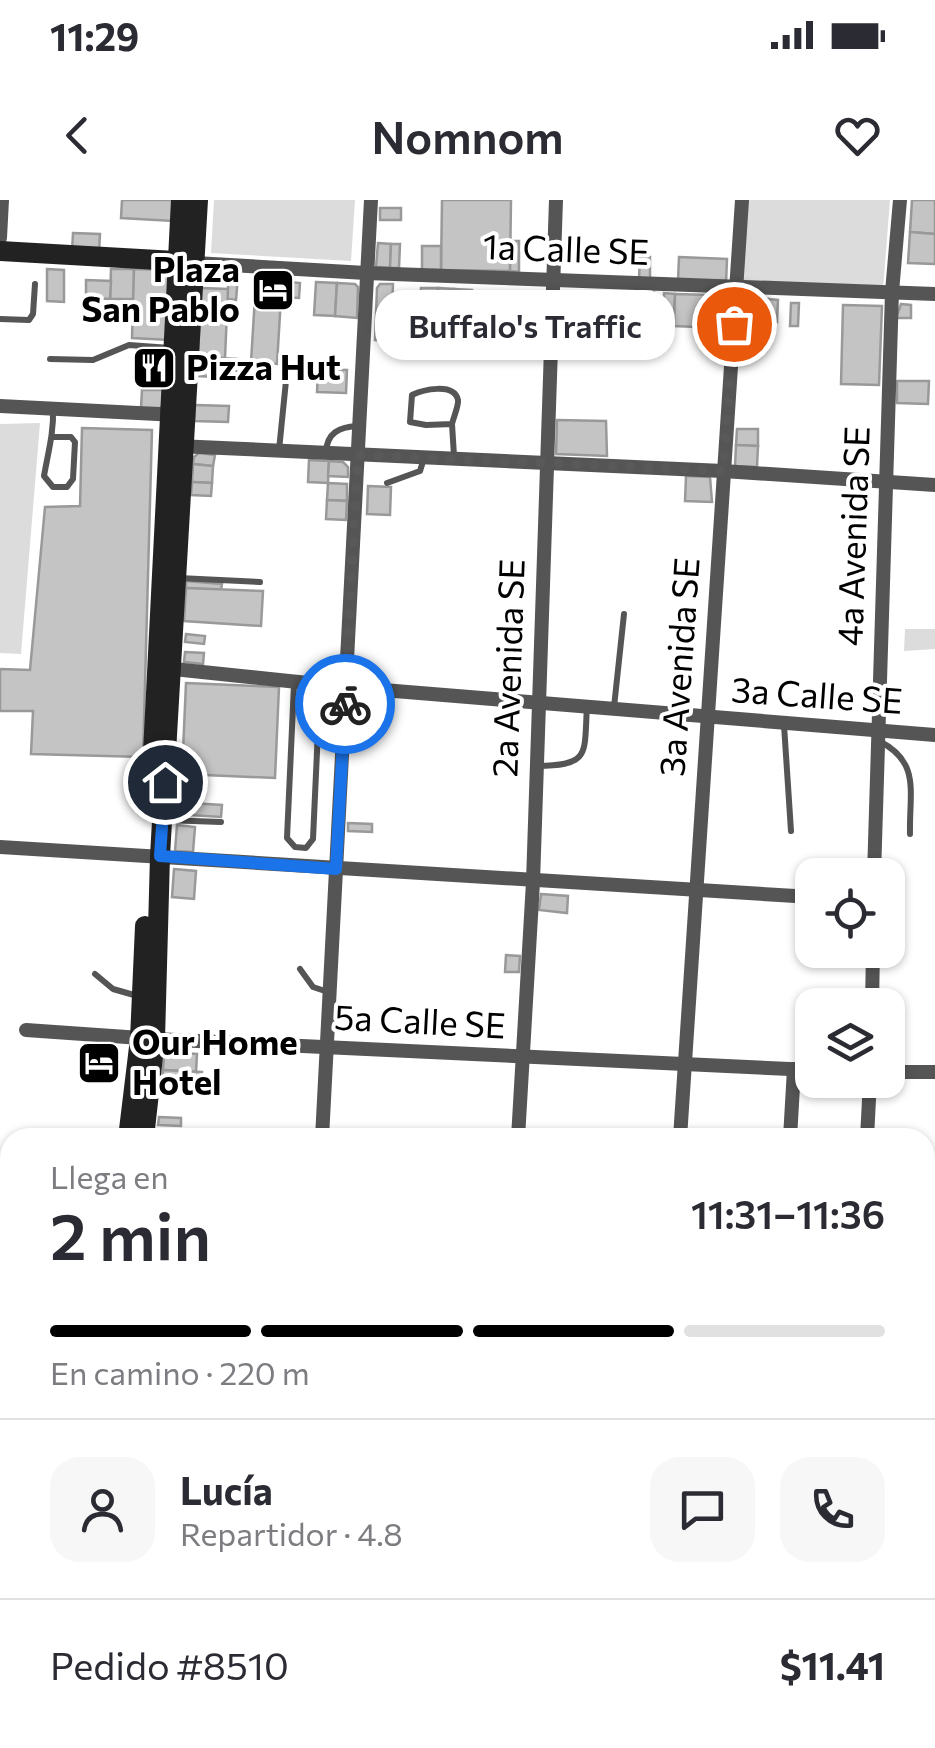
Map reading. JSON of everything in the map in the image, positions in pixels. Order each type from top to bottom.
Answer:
[{"type":"main road","points":[[144,1128],[154,856],[187,262],[182,200]]},
{"type":"main road","points":[[179,416],[175,348],[198,200]]},
{"type":"main road","points":[[0,251],[187,262]]},
{"type":"main road","points":[[130,1128],[148,1039],[142,997],[154,856],[162,820],[164,668],[178,578],[178,446]]},
{"type":"street","points":[[0,238],[2,200]]},
{"type":"street","points":[[322,1128],[371,200]]},
{"type":"street","name":"2a Avenida SE","points":[[518,1128],[533,882],[556,200]]},
{"type":"street","name":"3a Avenida SE","points":[[681,1128],[742,200]]},
{"type":"street","name":"4a Avenida SE","points":[[874,858],[892,292],[900,200]]},
{"type":"street","name":"1a Calle SE","points":[[187,262],[366,273],[935,294]]},
{"type":"street","points":[[0,406],[179,416]]},
{"type":"street","points":[[178,446],[723,471],[935,485]]},
{"type":"street","name":"3a Calle SE","points":[[164,668],[346,687],[537,700],[877,736],[935,735]]},
{"type":"street","points":[[0,847],[795,896]]},
{"type":"street","name":"5a Calle SE","points":[[26,1030],[794,1069]]},
{"type":"street","points":[[791,1128],[794,1069]]},
{"type":"street","points":[[905,1072],[935,1072]]},
{"type":"street","points":[[868,1128],[869,1098]]},
{"type":"lane","points":[[0,318],[29,320],[33,314],[34,284]]},
{"type":"lane","points":[[50,359],[93,360],[130,344],[175,348]]},
{"type":"lane","points":[[278,452],[286,371]]},
{"type":"lane","points":[[452,424],[426,426],[410,422],[412,394],[426,389],[456,395],[452,424],[454,458]]},
{"type":"lane","points":[[52,437],[70,437],[75,442],[73,478],[67,487],[53,487],[44,476],[54,407]]},
{"type":"lane","points":[[326,454],[329,436],[337,430],[360,426]]},
{"type":"lane","points":[[387,483],[420,471],[424,457]]},
{"type":"lane","points":[[178,578],[260,582]]},
{"type":"lane","points":[[614,708],[624,614]]},
{"type":"lane","points":[[294,680],[287,838],[295,847],[306,848],[313,839],[320,684]]},
{"type":"lane","points":[[536,766],[568,766],[578,760],[585,742],[586,706]]},
{"type":"lane","points":[[784,724],[790,830]]},
{"type":"lane","points":[[877,736],[909,768],[910,834]]},
{"type":"lane","points":[[162,820],[221,822]]},
{"type":"lane","points":[[300,969],[313,987],[329,992]]},
{"type":"lane","points":[[95,974],[113,989],[142,997]]},
{"type":"shaded area","points":[[214,200],[355,200],[351,261],[211,253]]},
{"type":"shaded area","points":[[748,200],[890,200],[883,289],[743,281]]},
{"type":"shaded area","points":[[40,423],[21,654],[0,653],[0,424]]},
{"type":"shaded area","points":[[905,629],[935,629],[935,649],[904,651]]},
{"type":"building","points":[[122,200],[174,200],[173,221],[121,218]]},
{"type":"building","points":[[442,200],[511,200],[510,271],[441,270]]},
{"type":"building","points":[[912,200],[935,200],[935,234],[910,232]]},
{"type":"building","points":[[380,208],[401,208],[401,220],[380,220]]},
{"type":"building","points":[[910,232],[935,234],[935,264],[908,263]]},
{"type":"building","points":[[73,233],[100,234],[99,253],[72,252]]},
{"type":"building","points":[[511,241],[519,241],[519,272],[510,271]]},
{"type":"building","points":[[378,243],[391,244],[390,268],[376,267]]},
{"type":"building","points":[[391,244],[400,244],[399,268],[390,268]]},
{"type":"building","points":[[422,246],[441,246],[441,270],[422,270]]},
{"type":"building","points":[[640,257],[650,257],[650,279],[639,278]]},
{"type":"building","points":[[679,257],[727,259],[726,283],[678,281]]},
{"type":"building","points":[[47,269],[64,270],[64,302],[47,301]]},
{"type":"building","points":[[111,269],[134,269],[134,299],[110,299]]},
{"type":"building","points":[[134,269],[168,270],[170,340],[132,338]]},
{"type":"building","points":[[229,276],[238,276],[236,300],[227,299]]},
{"type":"building","points":[[86,280],[111,281],[110,299],[86,298]]},
{"type":"building","points":[[256,280],[282,281],[277,364],[251,362]]},
{"type":"building","points":[[282,281],[300,283],[299,298],[281,297]]},
{"type":"building","points":[[316,282],[337,283],[335,316],[314,315]]},
{"type":"building","points":[[337,283],[358,287],[357,318],[335,316]]},
{"type":"building","points":[[380,284],[393,284],[391,341],[375,340]]},
{"type":"building","points":[[201,288],[228,289],[225,358],[198,357]]},
{"type":"building","points":[[421,288],[438,288],[437,304],[420,304]]},
{"type":"building","points":[[438,288],[454,289],[453,305],[437,304]]},
{"type":"building","points":[[454,289],[472,290],[471,306],[453,305]]},
{"type":"building","points":[[622,292],[654,292],[653,314],[621,313]]},
{"type":"building","points":[[664,293],[675,294],[674,320],[663,319]]},
{"type":"building","points":[[675,294],[713,295],[722,303],[721,328],[674,326]]},
{"type":"building","points":[[590,296],[601,297],[600,328],[589,328]]},
{"type":"building","points":[[748,298],[755,299],[754,321],[740,320],[741,304]]},
{"type":"building","points":[[755,299],[768,299],[767,321],[754,321]]},
{"type":"building","points":[[768,299],[778,300],[777,322],[767,321]]},
{"type":"building","points":[[502,301],[527,302],[527,325],[501,324]]},
{"type":"building","points":[[527,302],[536,302],[535,325],[527,325]]},
{"type":"building","points":[[536,302],[544,302],[544,325],[535,325]]},
{"type":"building","points":[[791,303],[799,303],[798,326],[790,326]]},
{"type":"building","points":[[901,304],[911,305],[911,318],[896,318]]},
{"type":"building","points":[[843,305],[882,306],[879,385],[841,384]]},
{"type":"building","name":"Pizza Hut","points":[[143,353],[166,354],[165,383],[142,383]]},
{"type":"building","points":[[198,357],[237,359],[236,378],[197,376]]},
{"type":"building","points":[[318,369],[347,370],[346,393],[317,392]]},
{"type":"building","points":[[897,381],[929,381],[928,404],[897,403]]},
{"type":"building","points":[[142,390],[165,390],[164,404],[160,408],[141,408]]},
{"type":"building","points":[[195,405],[229,406],[228,422],[194,421]]},
{"type":"building","points":[[557,420],[606,421],[607,456],[556,454]]},
{"type":"building","points":[[82,428],[152,430],[143,757],[31,754],[33,711],[0,711],[0,669],[30,670],[45,507],[80,506]]},
{"type":"building","points":[[737,429],[758,429],[758,446],[736,445]]},
{"type":"building","points":[[736,445],[758,446],[757,467],[735,466]]},
{"type":"building","points":[[199,453],[215,455],[213,466],[193,464]]},
{"type":"building","points":[[309,460],[329,461],[328,483],[308,482]]},
{"type":"building","points":[[329,461],[343,462],[348,467],[348,477],[328,476]]},
{"type":"building","points":[[193,464],[213,466],[212,483],[192,482]]},
{"type":"building","points":[[686,476],[710,477],[712,502],[685,501]]},
{"type":"building","points":[[192,482],[212,483],[211,496],[191,495]]},
{"type":"building","points":[[328,483],[347,484],[347,501],[327,500]]},
{"type":"building","points":[[368,486],[391,487],[390,515],[367,514]]},
{"type":"building","points":[[327,500],[347,501],[346,520],[326,519]]},
{"type":"building","points":[[186,581],[222,584],[221,590],[186,588]]},
{"type":"building","points":[[186,588],[263,591],[261,626],[184,621]]},
{"type":"building","points":[[186,634],[205,636],[204,644],[185,642]]},
{"type":"building","points":[[185,652],[204,653],[203,664],[184,662]]},
{"type":"building","points":[[186,683],[279,687],[275,778],[182,774]]},
{"type":"building","points":[[360,698],[378,699],[377,718],[354,717],[355,702]]},
{"type":"building","points":[[175,802],[222,805],[221,817],[174,814]]},
{"type":"building","points":[[348,823],[372,824],[372,832],[348,831]]},
{"type":"building","points":[[177,825],[195,827],[193,852],[175,851]]},
{"type":"building","points":[[174,869],[196,871],[194,899],[172,897]]},
{"type":"building","points":[[541,894],[568,896],[567,913],[539,910]]},
{"type":"building","points":[[506,955],[520,956],[519,972],[505,972]]},
{"type":"building","points":[[168,1052],[197,1054],[196,1072],[163,1070]]},
{"type":"building","points":[[163,1070],[202,1072],[201,1092],[161,1089]]},
{"type":"building","points":[[159,1117],[181,1118],[181,1126],[158,1125]]},
{"type":"way so far","points":[[345,704],[358,455],[723,471],[734,324]]},
{"type":"place","name":"Plaza San Pablo","points":[[273,290]]},
{"type":"place","name":"Buffalo's Traffic","points":[[734,324]]},
{"type":"place","name":"Pizza Hut","points":[[154,368]]},
{"type":"place","name":"Our Home Hotel","points":[[99,1063]]},
{"type":"route","points":[[165,782],[160,856],[336,869],[345,704]]}]
